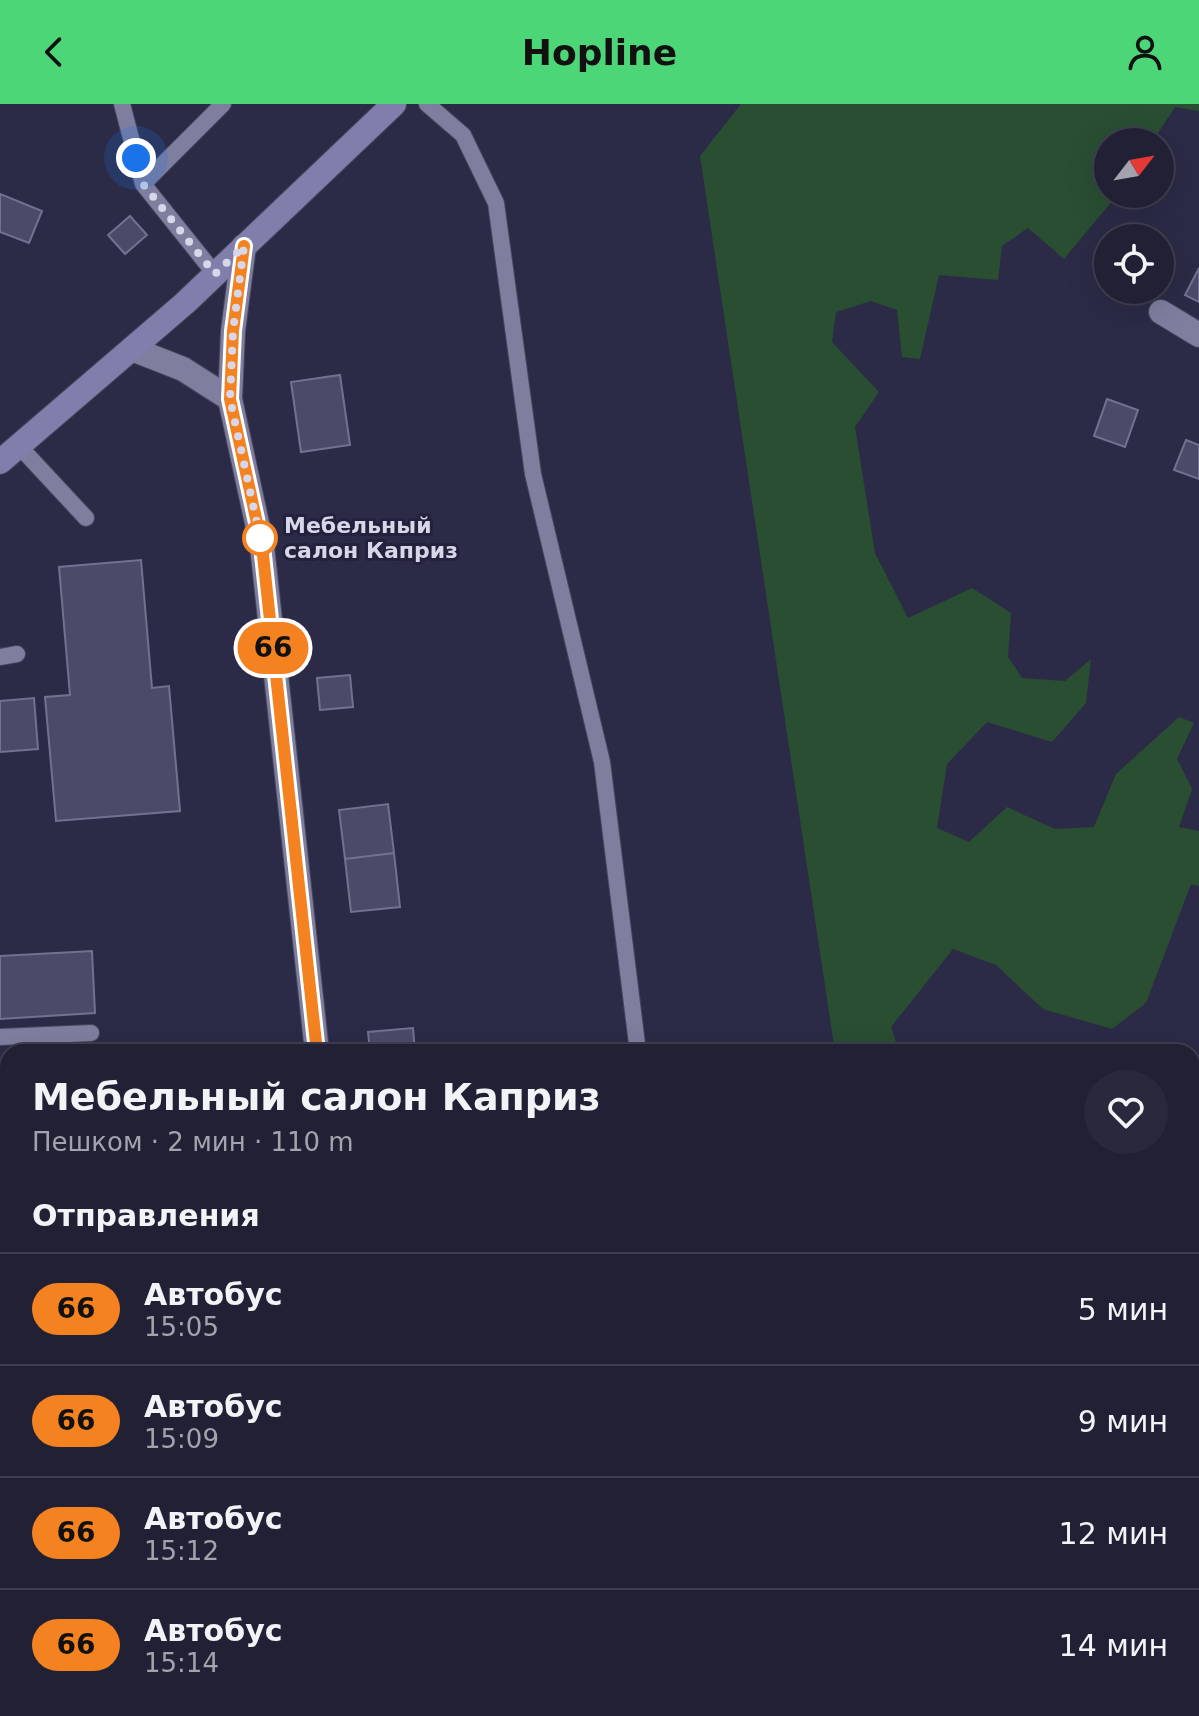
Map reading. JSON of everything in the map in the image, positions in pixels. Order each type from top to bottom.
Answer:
[{"type":"main road","points":[[0,462],[185,303],[394,104]]},
{"type":"street","points":[[244,246],[233,331],[230,399],[262,546],[316,1044]]},
{"type":"street","points":[[1161,312],[1199,335]]},
{"type":"street","points":[[132,349],[183,369],[230,399]]},
{"type":"lane","points":[[122,104],[143,184],[215,274]]},
{"type":"lane","points":[[143,184],[223,104]]},
{"type":"lane","points":[[427,104],[463,135],[496,203],[533,474],[602,762],[637,1044]]},
{"type":"lane","points":[[19,446],[86,518]]},
{"type":"lane","points":[[0,1037],[91,1033]]},
{"type":"green space","points":[[741,104],[1199,104],[1199,111],[1175,107],[1161,128],[1094,128],[1094,208],[1106,208],[1064,259],[1028,228],[1002,246],[998,280],[939,275],[920,359],[902,357],[897,310],[871,301],[836,312],[832,342],[879,392],[855,427],[875,553],[908,618],[972,588],[1011,613],[1008,657],[1022,678],[1065,681],[1091,659],[1086,703],[1052,742],[987,722],[947,764],[937,828],[969,842],[1007,807],[1055,829],[1094,827],[1116,774],[1179,717],[1194,723],[1177,759],[1192,789],[1179,827],[1199,831],[1199,886],[1191,884],[1146,1003],[1112,1029],[1043,1009],[996,965],[953,949],[891,1027],[896,1044],[834,1044],[700,156]]},
{"type":"building","points":[[0,194],[42,211],[29,243],[0,232]]},
{"type":"building","points":[[130,216],[147,235],[125,254],[108,235]]},
{"type":"building","points":[[1199,268],[1199,302],[1185,295]]},
{"type":"building","points":[[340,375],[350,445],[301,452],[291,382]]},
{"type":"building","points":[[1107,399],[1138,410],[1125,447],[1094,436]]},
{"type":"building","points":[[1186,440],[1199,445],[1199,479],[1174,470]]},
{"type":"building","points":[[141,560],[152,688],[169,686],[180,811],[56,821],[45,697],[70,695],[59,567]]},
{"type":"building","points":[[350,675],[353,707],[320,710],[317,678]]},
{"type":"building","points":[[34,698],[38,749],[0,752],[0,701]]},
{"type":"building","points":[[388,804],[394,853],[345,859],[339,810]]},
{"type":"building","points":[[394,853],[400,907],[351,912],[345,859]]},
{"type":"building","points":[[92,951],[95,1013],[0,1019],[0,956]]},
{"type":"building","points":[[413,1028],[414,1044],[369,1044],[368,1032]]},
{"type":"bus line","name":"66","points":[[244,246],[233,331],[230,399],[262,546],[316,1044]]},
{"type":"place","name":"Мебельный салон Каприз","points":[[260,538]]},
{"type":"route","points":[[136,158],[143,184],[215,274],[244,246],[233,331],[230,399],[262,546],[260,538]]}]
